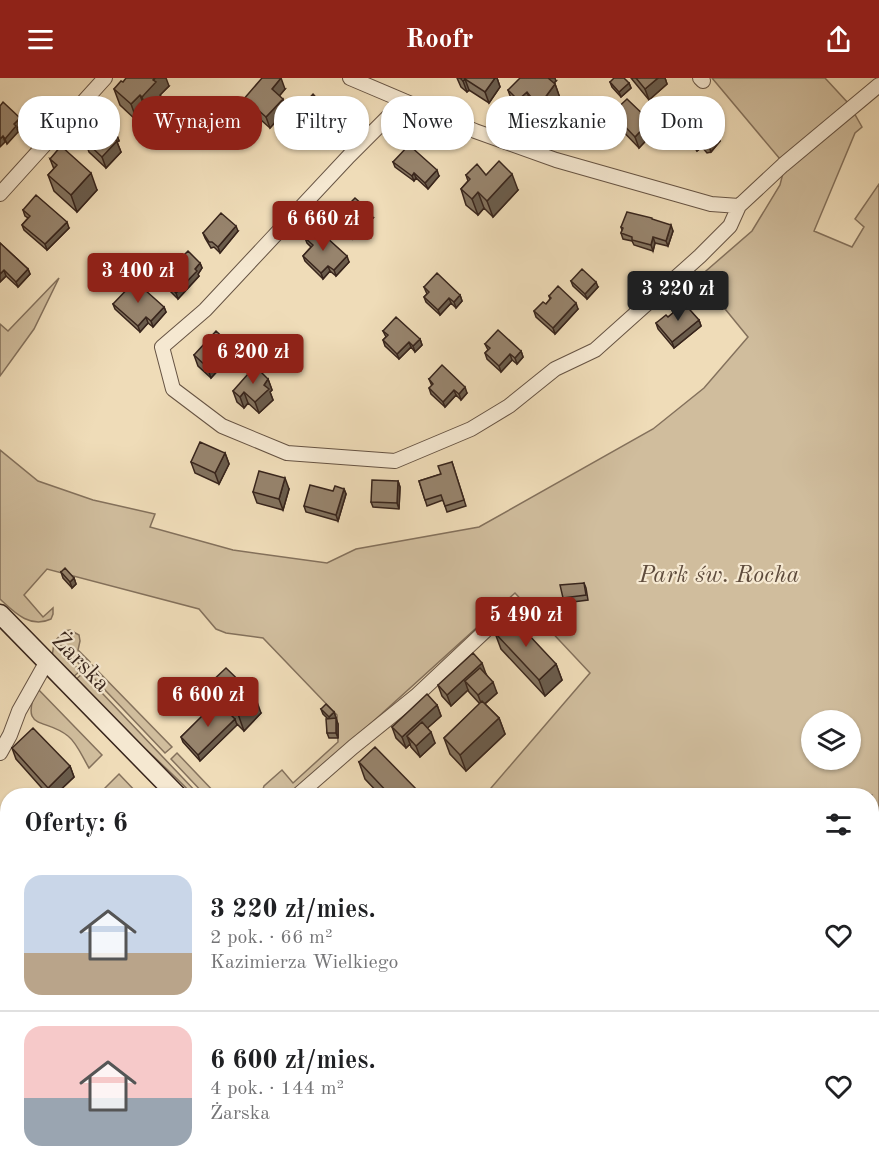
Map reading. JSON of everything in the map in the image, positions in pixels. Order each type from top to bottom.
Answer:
[{"type":"street","points":[[0,194],[105,78]]},
{"type":"street","points":[[350,78],[392,96]]},
{"type":"street","points":[[381,124],[205,310],[162,347],[173,389],[222,426],[287,453],[395,461],[471,429],[509,406],[555,369],[595,350],[708,249],[730,226],[739,206],[783,165],[879,85]]},
{"type":"street","points":[[474,131],[556,160],[711,204],[739,206]]},
{"type":"street","name":"Żarska","points":[[0,614],[170,788]]},
{"type":"street","points":[[306,788],[416,696],[500,617]]},
{"type":"street","points":[[0,753],[19,711],[46,663]]},
{"type":"green space","name":"Park św. Rocha","points":[[712,78],[825,78],[849,104],[862,127],[855,133],[814,231],[852,247],[864,227],[855,219],[879,184],[879,788],[491,788],[590,673],[515,593],[300,788],[263,788],[282,770],[293,783],[338,742],[337,715],[263,638],[226,633],[216,629],[199,609],[47,569],[24,595],[43,617],[53,608],[51,619],[36,622],[23,618],[0,599],[0,450],[38,481],[93,500],[155,514],[150,527],[233,550],[327,563],[356,549],[479,527],[653,429],[704,388],[748,337],[699,277],[752,231],[780,185],[785,165]]},
{"type":"green space","points":[[59,278],[34,329],[0,376],[0,324],[8,331]]},
{"type":"green space","points":[[70,630],[79,635],[78,650],[90,662],[83,668],[56,640],[64,631]]},
{"type":"green space","points":[[54,643],[80,671],[71,679],[52,657]]},
{"type":"green space","points":[[92,665],[172,747],[165,753],[86,670]]},
{"type":"green space","points":[[83,673],[192,788],[186,788],[73,682]]},
{"type":"green space","points":[[37,688],[102,755],[89,768],[68,736],[33,718],[32,702]]},
{"type":"green space","points":[[177,753],[210,788],[198,788],[171,759]]},
{"type":"green space","points":[[119,774],[132,788],[105,788]]},
{"type":"building","points":[[126,78],[155,78],[153,80],[156,82],[143,96],[132,96],[131,104],[114,89],[121,81],[123,82]]},
{"type":"building","points":[[262,78],[281,78],[272,89],[280,96],[274,96],[274,109],[266,117],[262,113],[262,96],[246,96]]},
{"type":"building","points":[[460,78],[495,78],[485,92]]},
{"type":"building","points":[[520,78],[548,78],[555,84],[546,96],[530,96],[527,92],[522,96],[514,96],[508,90]]},
{"type":"building","points":[[614,78],[624,78],[629,83],[619,92],[610,82]]},
{"type":"building","points":[[636,78],[658,78],[645,89]]},
{"type":"building","points":[[627,99],[639,110],[639,133],[635,137],[627,129]]},
{"type":"building","points":[[3,102],[18,116],[14,124],[16,126],[5,139],[3,136],[0,139],[0,106]]},
{"type":"building","points":[[58,150],[65,150],[91,173],[71,195],[48,175],[57,165],[50,159]]},
{"type":"building","points":[[95,150],[109,150],[102,157]]},
{"type":"building","points":[[404,150],[415,150],[437,170],[425,183],[414,173],[412,176],[393,162]]},
{"type":"building","points":[[499,161],[512,174],[487,201],[478,192],[472,199],[461,189],[470,179],[466,175],[477,164],[486,175]]},
{"type":"building","points":[[36,195],[67,222],[45,244],[22,225],[30,216],[23,210]]},
{"type":"building","points":[[355,198],[371,212],[360,228],[358,226],[351,234],[336,220]]},
{"type":"building","points":[[627,212],[671,225],[666,241],[653,237],[651,245],[632,240],[632,237],[621,233]]},
{"type":"building","points":[[221,213],[236,226],[218,247],[209,242],[203,233]]},
{"type":"building","points":[[315,227],[347,256],[334,270],[328,266],[321,273],[303,256],[313,245],[305,238]]},
{"type":"building","points":[[0,243],[28,269],[16,282],[4,270],[0,274]]},
{"type":"building","points":[[188,251],[200,263],[195,269],[197,271],[176,293],[160,278],[180,256],[182,257]]},
{"type":"building","points":[[582,269],[596,282],[585,294],[571,281]]},
{"type":"building","points":[[437,273],[460,295],[454,302],[449,298],[438,310],[424,297],[429,292],[424,287]]},
{"type":"building","points":[[135,281],[164,307],[151,321],[146,317],[138,326],[113,304]]},
{"type":"building","points":[[558,286],[576,303],[553,328],[534,311],[543,302],[546,304],[551,298],[549,296]]},
{"type":"building","points":[[682,301],[699,320],[672,342],[656,323],[674,312],[672,310]]},
{"type":"building","points":[[396,317],[420,339],[413,346],[409,342],[397,354],[383,340],[388,335],[383,331]]},
{"type":"building","points":[[498,330],[521,351],[515,358],[510,354],[499,366],[485,353],[490,348],[485,344]]},
{"type":"building","points":[[216,331],[229,343],[207,367],[194,355]]},
{"type":"building","points":[[442,365],[465,387],[459,394],[454,390],[443,402],[429,388],[433,384],[429,379]]},
{"type":"building","points":[[255,366],[268,379],[264,385],[269,389],[255,402],[244,392],[240,397],[233,391]]},
{"type":"building","points":[[200,442],[225,453],[215,473],[191,462]]},
{"type":"building","points":[[452,462],[464,500],[445,506],[441,495],[425,500],[419,481],[441,474],[438,466]]},
{"type":"building","points":[[259,471],[285,478],[279,499],[253,492]]},
{"type":"building","points":[[372,480],[398,481],[397,503],[371,502]]},
{"type":"building","points":[[310,485],[333,491],[335,486],[344,489],[336,515],[304,506]]},
{"type":"building","points":[[65,568],[74,578],[70,582],[61,572]]},
{"type":"building","points":[[584,583],[586,595],[563,598],[560,585]]},
{"type":"building","points":[[512,617],[556,664],[539,680],[495,633]]},
{"type":"building","points":[[473,653],[482,663],[447,695],[438,685]]},
{"type":"building","points":[[226,668],[255,696],[238,714],[208,685]]},
{"type":"building","points":[[480,668],[493,682],[478,695],[465,681]]},
{"type":"building","points":[[427,694],[437,705],[402,737],[392,727]]},
{"type":"building","points":[[217,701],[235,719],[198,755],[181,737]]},
{"type":"building","points":[[482,701],[499,718],[460,755],[444,738]]},
{"type":"building","points":[[326,704],[334,712],[329,717],[321,709]]},
{"type":"building","points":[[336,718],[336,733],[327,733],[326,719]]},
{"type":"building","points":[[422,722],[431,732],[416,746],[407,736]]},
{"type":"building","points":[[33,728],[70,766],[48,788],[12,748]]},
{"type":"building","points":[[375,747],[415,788],[383,788],[359,762]]}]
